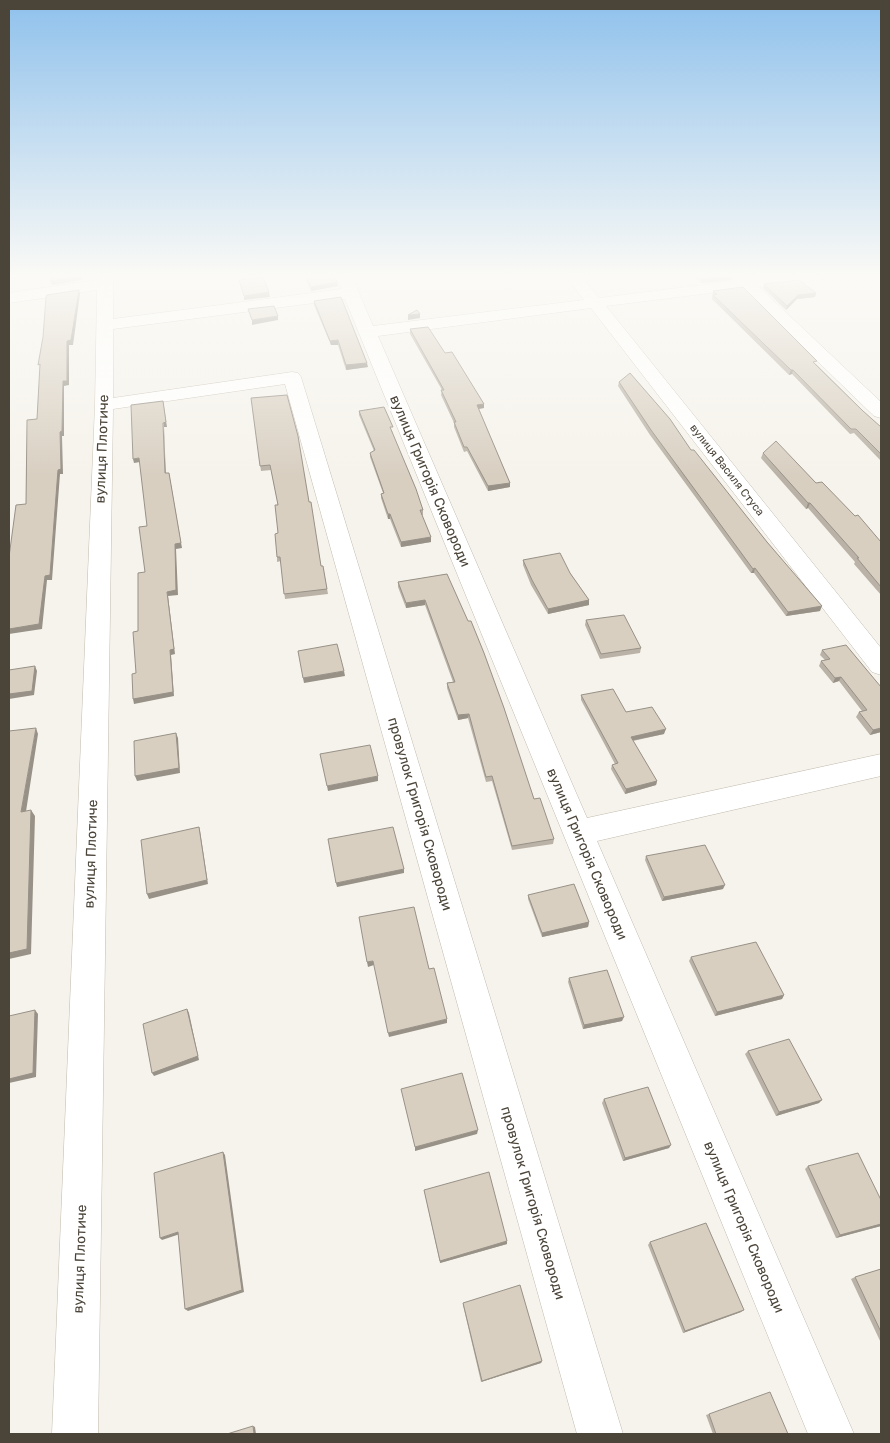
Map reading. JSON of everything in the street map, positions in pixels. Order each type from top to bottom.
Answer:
[{"type":"street","name":"вулиця Плотиче","points":[[75,1434],[105,341]]},
{"type":"street","name":"вулиця Григорія Сковороди","points":[[371,341],[831,1434]]},
{"type":"street","name":"вулиця Василя Стуса","points":[[626,341],[881,666]]},
{"type":"street","points":[[807,341],[881,412]]},
{"type":"street","name":"провулок Григорія Сковороди","points":[[104,405],[292,377],[600,1434]]},
{"type":"street","points":[[578,833],[881,765]]},
{"type":"building","points":[[42,341],[67,341],[67,381],[63,381],[62,431],[60,432],[61,469],[58,470],[50,575],[45,576],[39,624],[9,629],[9,557],[16,505],[26,504],[27,420],[37,419],[40,364],[38,365]]},
{"type":"building","points":[[338,341],[358,341],[367,363],[346,365]]},
{"type":"building","points":[[417,341],[437,341],[445,353],[452,352],[484,404],[477,405],[510,483],[488,486],[467,447],[464,447],[454,422],[456,422],[441,390],[444,390]]},
{"type":"building","points":[[761,341],[797,341],[817,361],[813,362],[881,427],[881,454],[856,429],[851,429]]},
{"type":"building","points":[[630,373],[670,419],[691,450],[694,450],[767,542],[822,606],[788,612],[755,568],[753,569],[651,430],[619,382]]},
{"type":"building","points":[[287,395],[298,436],[321,566],[323,566],[327,589],[284,594],[280,557],[277,557],[275,534],[278,533],[275,505],[278,505],[270,465],[260,466],[251,398]]},
{"type":"building","points":[[163,401],[166,422],[163,423],[165,473],[169,473],[181,543],[175,544],[176,590],[167,592],[174,649],[170,650],[173,692],[133,699],[132,674],[136,673],[133,632],[138,631],[138,573],[145,572],[139,527],[147,526],[139,458],[133,459],[131,405]]},
{"type":"building","points":[[384,407],[393,427],[390,427],[416,489],[423,510],[420,510],[431,537],[401,542],[390,514],[388,514],[381,494],[384,493],[370,453],[375,450],[359,411]]},
{"type":"building","points":[[776,441],[816,483],[822,482],[855,516],[858,515],[881,542],[881,587],[857,558],[859,558],[763,453]]},
{"type":"building","points":[[560,553],[570,573],[589,600],[548,609],[523,560]]},
{"type":"building","points":[[447,574],[468,621],[471,621],[484,653],[534,799],[540,798],[554,839],[512,846],[492,776],[486,777],[469,714],[458,715],[447,683],[455,682],[425,600],[406,603],[398,582]]},
{"type":"building","points":[[624,615],[641,648],[601,654],[586,620]]},
{"type":"building","points":[[337,644],[344,671],[303,678],[298,651]]},
{"type":"building","points":[[846,645],[881,687],[881,728],[873,730],[859,712],[867,710],[841,677],[835,678],[821,661],[830,659],[822,650]]},
{"type":"building","points":[[35,666],[32,691],[9,694],[9,670]]},
{"type":"building","points":[[613,689],[626,712],[652,707],[666,729],[631,737],[657,781],[626,789],[612,765],[618,763],[581,695]]},
{"type":"building","points":[[36,728],[21,812],[31,810],[27,949],[9,953],[9,731]]},
{"type":"building","points":[[176,733],[179,768],[135,776],[134,741]]},
{"type":"building","points":[[370,745],[378,776],[327,786],[320,754]]},
{"type":"building","points":[[199,827],[207,880],[147,894],[141,840]]},
{"type":"building","points":[[393,827],[404,869],[336,883],[328,839]]},
{"type":"building","points":[[705,845],[725,885],[664,897],[646,856]]},
{"type":"building","points":[[574,884],[589,922],[542,933],[528,895]]},
{"type":"building","points":[[414,907],[429,969],[434,968],[447,1019],[388,1033],[373,961],[367,962],[359,917]]},
{"type":"building","points":[[756,942],[784,995],[717,1012],[691,957]]},
{"type":"building","points":[[607,970],[624,1017],[584,1025],[569,978]]},
{"type":"building","points":[[187,1009],[198,1056],[152,1073],[143,1024]]},
{"type":"building","points":[[35,1010],[33,1073],[9,1079],[9,1016]]},
{"type":"building","points":[[789,1039],[822,1100],[779,1112],[748,1051]]},
{"type":"building","points":[[462,1073],[478,1130],[415,1147],[401,1089]]},
{"type":"building","points":[[648,1087],[671,1145],[625,1158],[604,1099]]},
{"type":"building","points":[[223,1152],[242,1290],[185,1309],[178,1232],[160,1238],[154,1173]]},
{"type":"building","points":[[858,1153],[881,1200],[881,1224],[840,1235],[808,1166]]},
{"type":"building","points":[[489,1172],[507,1241],[440,1261],[424,1190]]},
{"type":"building","points":[[706,1223],[744,1310],[685,1331],[650,1242]]},
{"type":"building","points":[[881,1269],[881,1332],[855,1277]]},
{"type":"building","points":[[520,1285],[542,1361],[482,1381],[463,1303]]},
{"type":"building","points":[[770,1392],[788,1434],[716,1434],[709,1414]]},
{"type":"building","points":[[253,1426],[254,1434],[227,1434]]}]
